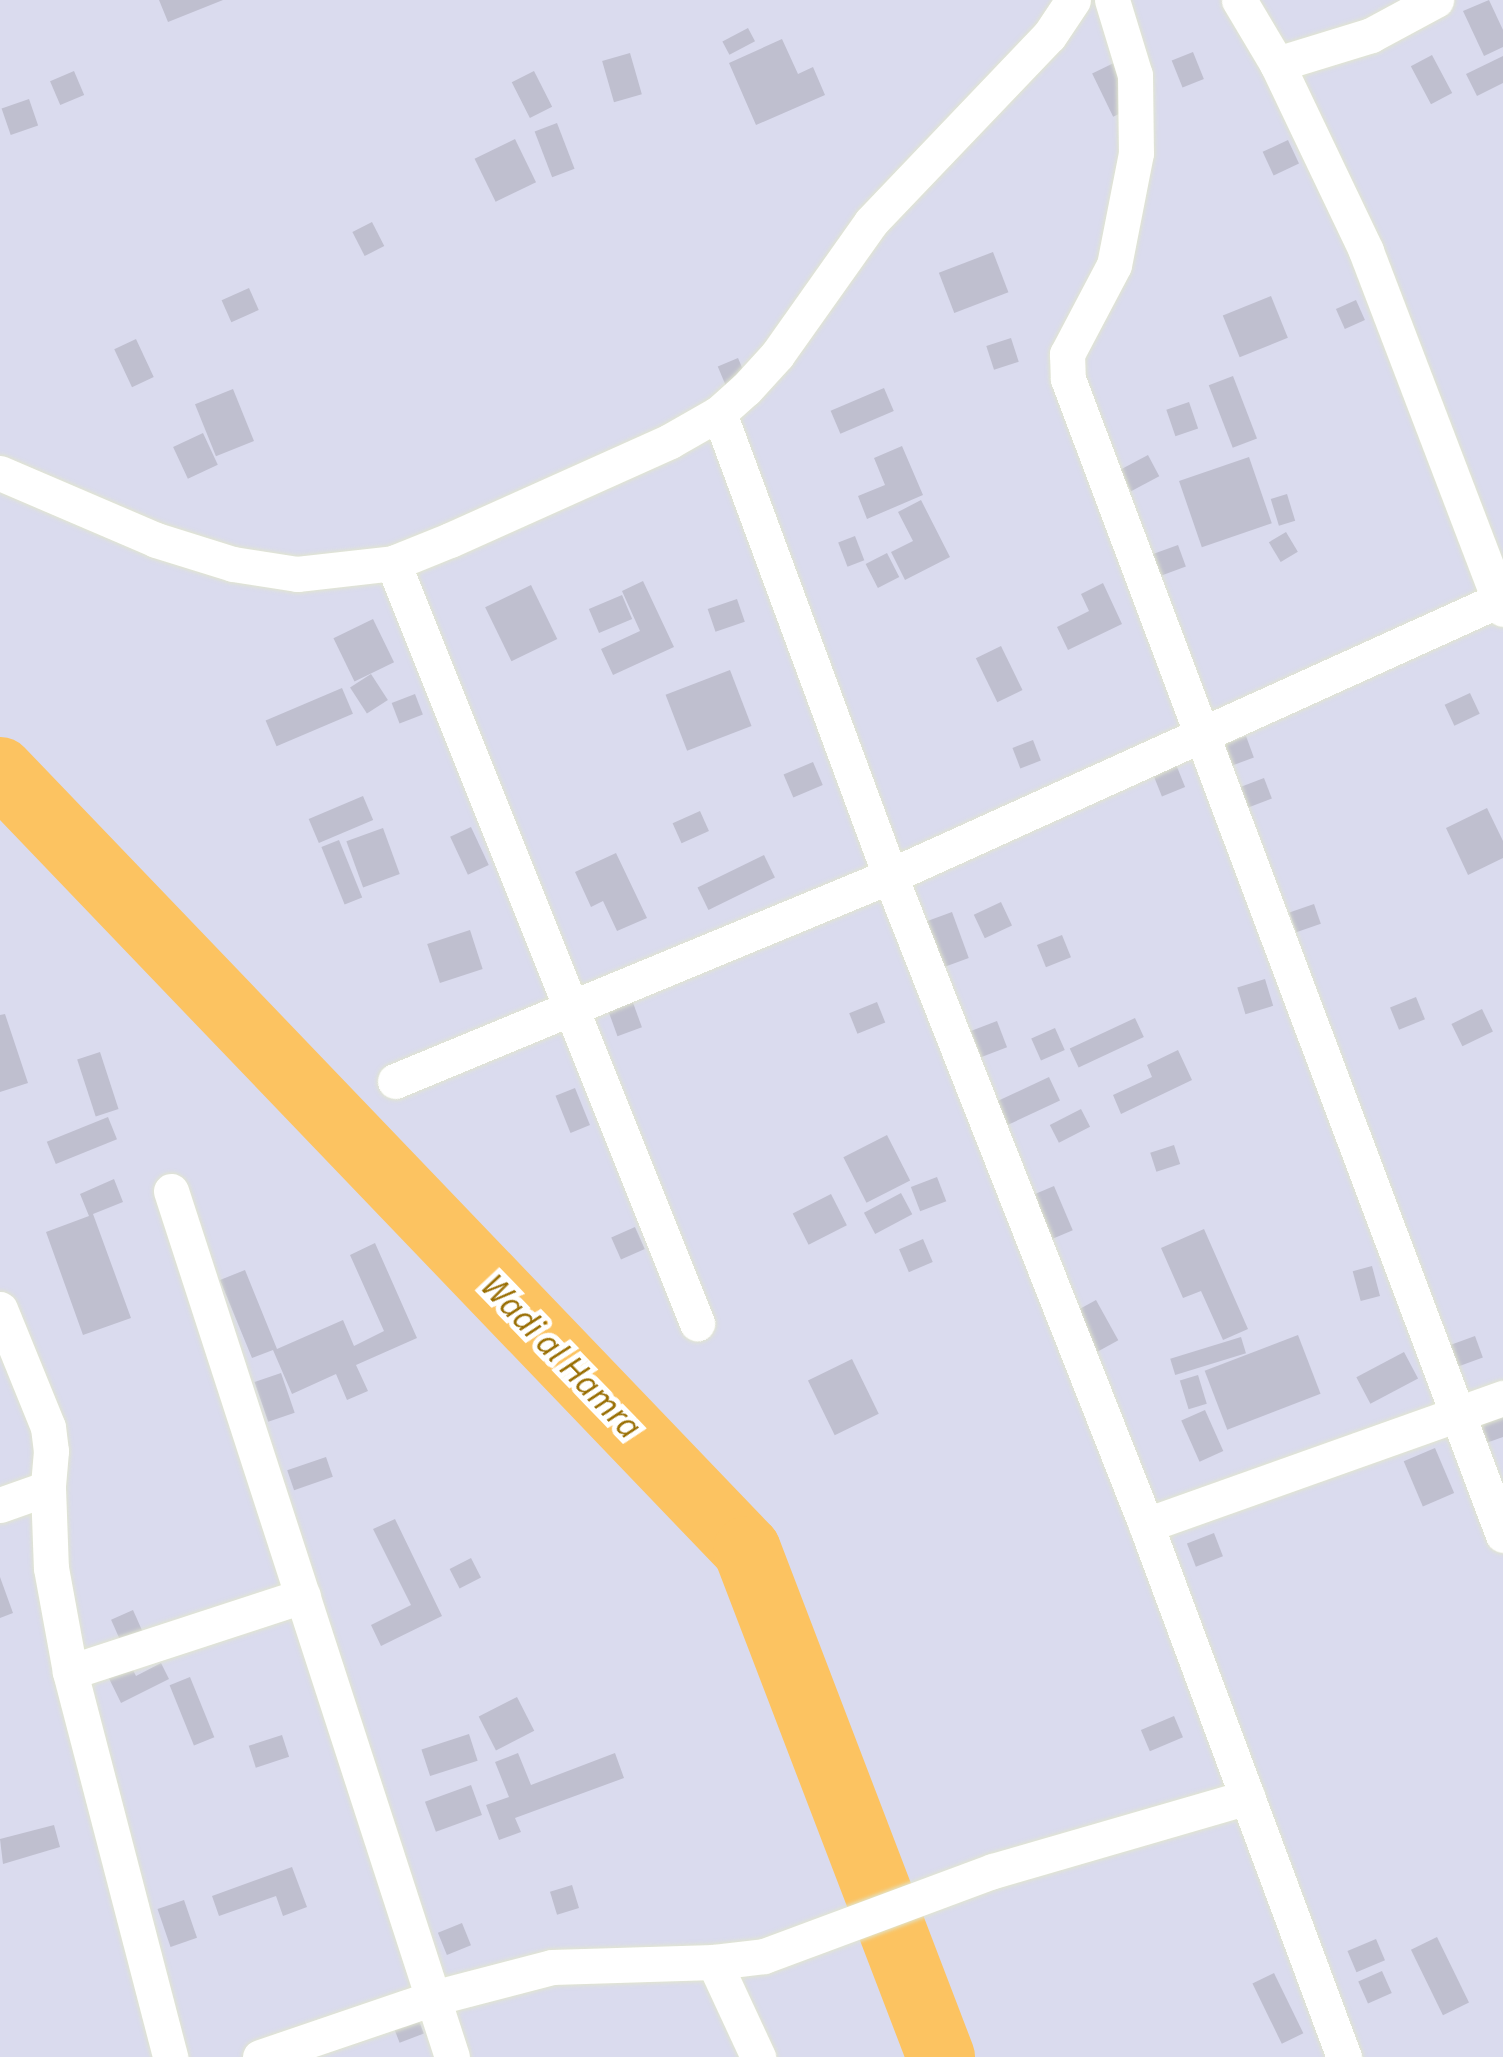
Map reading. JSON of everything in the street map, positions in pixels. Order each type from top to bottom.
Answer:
[{"type":"street","points":[[0,473],[156,540],[233,564],[297,574],[393,563],[670,441],[719,412],[777,355],[871,222],[1049,36],[1073,0]]},
{"type":"street","points":[[1112,0],[1136,74],[1136,153],[1119,248],[1068,354],[1068,380],[1503,1536]]},
{"type":"street","points":[[394,1081],[890,876],[1501,603],[1389,306],[1277,64],[1239,0]]},
{"type":"street","points":[[1277,64],[1371,35],[1436,0]]},
{"type":"street","points":[[719,412],[890,876],[1146,1525],[1344,2057]]},
{"type":"street","points":[[393,563],[696,1324]]},
{"type":"street","points":[[171,1191],[452,2057]]},
{"type":"street","points":[[0,1310],[48,1426],[51,1568],[70,1672],[170,2057]]},
{"type":"street","points":[[1146,1525],[1503,1398]]},
{"type":"street","points":[[0,1504],[48,1488]]},
{"type":"street","points":[[70,1672],[303,1596]]},
{"type":"street","points":[[260,2057],[433,1998],[580,1963],[714,1962],[764,1956],[993,1872],[1247,1797]]},
{"type":"street","points":[[714,1962],[758,2057]]},
{"type":"building","points":[[159,0],[223,0],[168,22]]},
{"type":"building","points":[[1489,0],[1503,30],[1503,47],[1484,56],[1463,11]]},
{"type":"building","points":[[748,28],[755,41],[729,55],[722,42]]},
{"type":"building","points":[[782,39],[798,74],[813,67],[825,95],[756,125],[729,63]]},
{"type":"building","points":[[1193,52],[1204,79],[1183,88],[1172,61]]},
{"type":"building","points":[[630,53],[642,94],[614,102],[602,61]]},
{"type":"building","points":[[1432,55],[1452,93],[1431,104],[1411,66]]},
{"type":"building","points":[[1503,56],[1503,83],[1477,96],[1466,74]]},
{"type":"building","points":[[1120,60],[1141,103],[1113,117],[1092,74]]},
{"type":"building","points":[[74,71],[84,95],[60,105],[50,81]]},
{"type":"building","points":[[534,71],[552,107],[530,118],[512,82]]},
{"type":"building","points":[[29,99],[38,125],[11,135],[2,108]]},
{"type":"building","points":[[557,123],[575,169],[552,177],[535,132]]},
{"type":"building","points":[[515,139],[536,182],[496,202],[475,159]]},
{"type":"building","points":[[1288,140],[1299,164],[1274,175],[1263,152]]},
{"type":"building","points":[[372,222],[384,246],[365,256],[352,232]]},
{"type":"building","points":[[993,252],[1008,292],[954,313],[939,273]]},
{"type":"building","points":[[249,288],[259,310],[231,322],[222,300]]},
{"type":"building","points":[[1271,296],[1288,338],[1240,357],[1223,315]]},
{"type":"building","points":[[1356,300],[1365,320],[1345,329],[1336,309]]},
{"type":"building","points":[[1011,338],[1019,362],[994,370],[986,346]]},
{"type":"building","points":[[136,339],[154,377],[132,387],[114,349]]},
{"type":"building","points":[[738,358],[747,379],[727,388],[718,367]]},
{"type":"building","points":[[1233,376],[1257,439],[1233,448],[1209,385]]},
{"type":"building","points":[[884,388],[894,411],[840,434],[831,411]]},
{"type":"building","points":[[233,389],[254,441],[216,456],[195,404]]},
{"type":"building","points":[[1189,402],[1198,428],[1175,436],[1166,410]]},
{"type":"building","points":[[203,433],[218,465],[188,479],[173,447]]},
{"type":"building","points":[[902,446],[923,495],[867,519],[858,496],[885,485],[874,458]]},
{"type":"building","points":[[1148,455],[1159,476],[1131,491],[1120,470]]},
{"type":"building","points":[[1249,457],[1272,523],[1202,547],[1179,481]]},
{"type":"building","points":[[1287,494],[1295,521],[1279,526],[1271,499]]},
{"type":"building","points":[[921,500],[950,557],[905,580],[891,552],[913,541],[898,512]]},
{"type":"building","points":[[1286,532],[1298,552],[1281,562],[1269,542]]},
{"type":"building","points":[[855,536],[864,560],[848,567],[838,542]]},
{"type":"building","points":[[1178,545],[1186,567],[1160,576],[1152,555]]},
{"type":"building","points":[[887,553],[899,577],[878,588],[866,564]]},
{"type":"building","points":[[643,581],[674,647],[613,675],[601,649],[640,631],[622,591]]},
{"type":"building","points":[[1103,583],[1122,624],[1068,650],[1057,627],[1089,611],[1081,594]]},
{"type":"building","points":[[531,585],[557,639],[511,661],[485,607]]},
{"type":"building","points":[[622,595],[632,619],[599,633],[589,609]]},
{"type":"building","points":[[737,599],[745,622],[716,632],[708,609]]},
{"type":"building","points":[[373,619],[394,662],[354,681],[333,638]]},
{"type":"building","points":[[1001,646],[1022,690],[997,702],[976,658]]},
{"type":"building","points":[[730,670],[752,726],[687,751],[666,695]]},
{"type":"building","points":[[371,674],[388,700],[367,714],[350,688]]},
{"type":"building","points":[[342,688],[353,714],[277,746],[266,720]]},
{"type":"building","points":[[1470,693],[1480,714],[1454,726],[1445,705]]},
{"type":"building","points":[[415,694],[423,715],[400,723],[392,703]]},
{"type":"building","points":[[1246,736],[1254,758],[1229,767],[1222,745]]},
{"type":"building","points":[[1033,740],[1041,761],[1020,768],[1012,748]]},
{"type":"building","points":[[813,762],[823,785],[793,798],[784,775]]},
{"type":"building","points":[[1175,762],[1185,787],[1162,796],[1152,771]]},
{"type":"building","points":[[1264,778],[1272,799],[1246,809],[1238,788]]},
{"type":"building","points":[[363,796],[373,820],[319,843],[309,819]]},
{"type":"building","points":[[1487,808],[1503,841],[1503,858],[1468,875],[1446,828]]},
{"type":"building","points":[[700,811],[709,831],[682,843],[673,823]]},
{"type":"building","points":[[471,827],[489,865],[468,875],[450,837]]},
{"type":"building","points":[[383,828],[400,874],[363,887],[346,841]]},
{"type":"building","points":[[339,840],[362,897],[345,905],[321,847]]},
{"type":"building","points":[[616,853],[647,918],[617,931],[603,901],[591,907],[575,872]]},
{"type":"building","points":[[764,855],[775,877],[708,910],[697,887]]},
{"type":"building","points":[[1001,902],[1012,926],[985,938],[974,915]]},
{"type":"building","points":[[1314,904],[1321,924],[1296,932],[1289,912]]},
{"type":"building","points":[[952,912],[969,958],[942,968],[925,922]]},
{"type":"building","points":[[470,930],[483,969],[440,983],[427,944]]},
{"type":"building","points":[[1062,935],[1071,957],[1046,967],[1037,945]]},
{"type":"building","points":[[1265,979],[1273,1006],[1245,1014],[1237,987]]},
{"type":"building","points":[[1416,997],[1425,1019],[1399,1030],[1390,1007]]},
{"type":"building","points":[[632,1000],[642,1027],[617,1036],[608,1009]]},
{"type":"building","points":[[877,1002],[885,1022],[857,1034],[849,1013]]},
{"type":"building","points":[[1482,1009],[1493,1031],[1462,1046],[1451,1024]]},
{"type":"building","points":[[5,1014],[28,1083],[0,1092],[0,1015]]},
{"type":"building","points":[[1135,1018],[1144,1037],[1079,1067],[1070,1048]]},
{"type":"building","points":[[997,1021],[1007,1047],[981,1057],[971,1031]]},
{"type":"building","points":[[1055,1028],[1065,1050],[1041,1061],[1031,1039]]},
{"type":"building","points":[[1178,1050],[1192,1080],[1121,1114],[1113,1095],[1152,1077],[1147,1065]]},
{"type":"building","points":[[100,1052],[119,1109],[96,1116],[77,1059]]},
{"type":"building","points":[[1049,1077],[1060,1101],[1007,1125],[996,1102]]},
{"type":"building","points":[[575,1088],[590,1125],[571,1133],[556,1096]]},
{"type":"building","points":[[1081,1109],[1090,1127],[1059,1143],[1050,1125]]},
{"type":"building","points":[[108,1117],[117,1139],[56,1164],[47,1142]]},
{"type":"building","points":[[887,1135],[910,1180],[866,1203],[843,1157]]},
{"type":"building","points":[[1174,1145],[1180,1164],[1156,1172],[1150,1153]]},
{"type":"building","points":[[937,1177],[946,1201],[920,1211],[911,1187]]},
{"type":"building","points":[[114,1179],[123,1202],[93,1214],[131,1318],[83,1335],[46,1232],[89,1216],[80,1194]]},
{"type":"building","points":[[1054,1186],[1073,1230],[1050,1240],[1031,1196]]},
{"type":"building","points":[[901,1193],[912,1214],[875,1234],[864,1213]]},
{"type":"building","points":[[831,1194],[847,1225],[809,1245],[793,1214]]},
{"type":"building","points":[[635,1227],[645,1249],[621,1260],[611,1238]]},
{"type":"building","points":[[1204,1229],[1248,1329],[1223,1340],[1201,1291],[1183,1298],[1161,1248]]},
{"type":"building","points":[[923,1239],[933,1262],[909,1272],[899,1249]]},
{"type":"building","points":[[375,1243],[417,1338],[356,1365],[368,1391],[347,1400],[336,1374],[292,1394],[273,1350],[252,1358],[220,1280],[245,1270],[277,1349],[343,1320],[354,1346],[384,1331],[350,1255]]},
{"type":"building","points":[[1372,1266],[1380,1296],[1361,1301],[1353,1271]]},
{"type":"building","points":[[1096,1300],[1118,1340],[1096,1353],[1073,1313]]},
{"type":"building","points":[[1298,1335],[1321,1394],[1227,1430],[1205,1371]]},
{"type":"building","points":[[1475,1336],[1483,1358],[1457,1367],[1450,1345]]},
{"type":"building","points":[[1241,1337],[1246,1353],[1175,1375],[1170,1359]]},
{"type":"building","points":[[1404,1352],[1418,1378],[1370,1404],[1356,1377]]},
{"type":"building","points":[[852,1359],[879,1414],[835,1435],[808,1380]]},
{"type":"building","points":[[281,1373],[295,1413],[268,1422],[255,1382]]},
{"type":"building","points":[[1198,1375],[1207,1404],[1189,1409],[1180,1381]]},
{"type":"building","points":[[1205,1410],[1223,1451],[1200,1462],[1181,1421]]},
{"type":"building","points":[[1503,1412],[1503,1437],[1486,1443],[1478,1421]]},
{"type":"building","points":[[1435,1448],[1454,1493],[1423,1506],[1404,1461]]},
{"type":"building","points":[[326,1457],[333,1477],[294,1490],[287,1470]]},
{"type":"building","points":[[395,1519],[442,1616],[381,1646],[371,1625],[411,1605],[373,1529]]},
{"type":"building","points":[[1214,1533],[1223,1556],[1196,1567],[1187,1543]]},
{"type":"building","points":[[471,1558],[481,1578],[460,1588],[450,1569]]},
{"type":"building","points":[[0,1577],[13,1613],[0,1618]]},
{"type":"building","points":[[133,1610],[143,1632],[121,1642],[111,1620]]},
{"type":"building","points":[[122,1648],[136,1676],[161,1663],[169,1679],[121,1703],[99,1658]]},
{"type":"building","points":[[190,1677],[214,1737],[194,1746],[170,1685]]},
{"type":"building","points":[[517,1697],[534,1731],[496,1750],[479,1717]]},
{"type":"building","points":[[1174,1716],[1183,1737],[1150,1751],[1141,1730]]},
{"type":"building","points":[[469,1734],[478,1761],[430,1776],[421,1749]]},
{"type":"building","points":[[282,1735],[289,1757],[256,1768],[249,1746]]},
{"type":"building","points":[[518,1753],[531,1785],[615,1753],[624,1778],[515,1818],[521,1832],[499,1840],[486,1805],[509,1797],[495,1762]]},
{"type":"building","points":[[471,1785],[482,1815],[436,1832],[425,1802]]},
{"type":"building","points":[[54,1825],[60,1847],[3,1864],[0,1839]]},
{"type":"building","points":[[292,1867],[307,1907],[283,1916],[276,1896],[219,1916],[212,1896]]},
{"type":"building","points":[[572,1885],[579,1908],[557,1915],[550,1892]]},
{"type":"building","points":[[184,1900],[197,1938],[171,1947],[158,1909]]},
{"type":"building","points":[[462,1923],[471,1945],[447,1955],[438,1933]]},
{"type":"building","points":[[1437,1937],[1469,2003],[1443,2015],[1411,1950]]},
{"type":"building","points":[[1376,1939],[1385,1960],[1356,1972],[1347,1951]]},
{"type":"building","points":[[1382,1971],[1392,1993],[1368,2004],[1358,1982]]},
{"type":"building","points":[[1274,1973],[1303,2033],[1282,2044],[1252,1984]]},
{"type":"building","points":[[416,2013],[424,2034],[400,2043],[392,2022]]},
{"type":"waterway","name":"Wadi al Hamra","points":[[0,771],[747,1550],[941,2057]]}]
